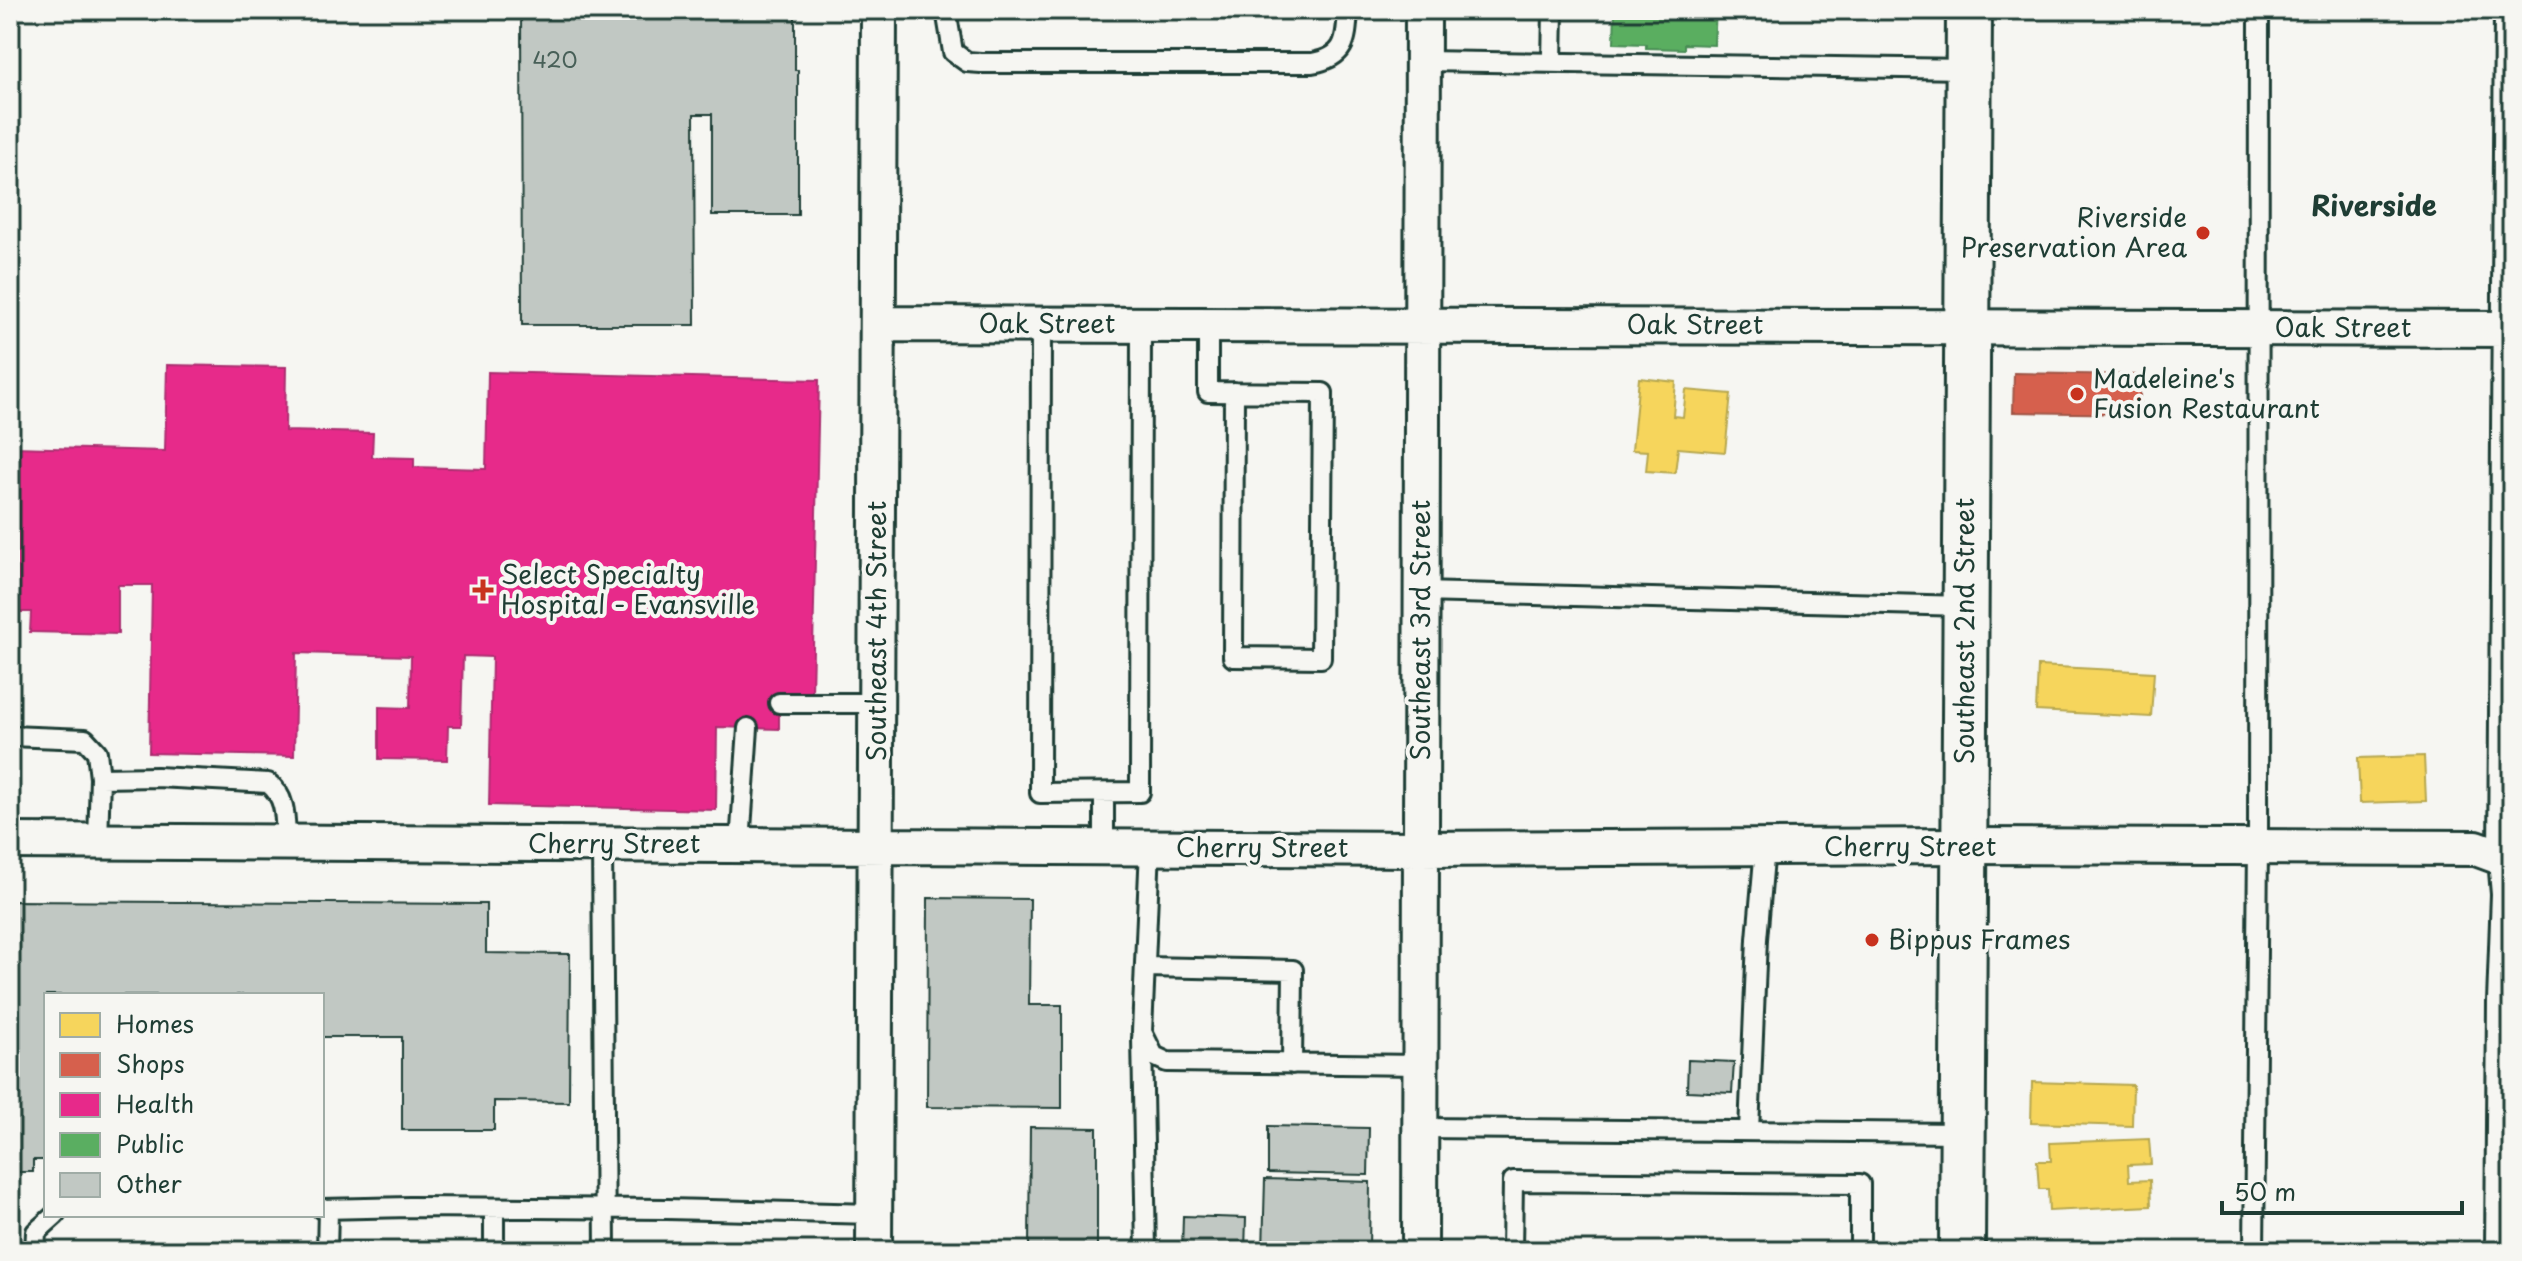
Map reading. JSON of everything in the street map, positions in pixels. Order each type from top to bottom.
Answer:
[{"type":"street","name":"Southeast 4th Street","points":[[874,1251],[879,10]]},
{"type":"street","name":"Southeast 3rd Street","points":[[1420,1251],[1423,10]]},
{"type":"street","name":"Southeast 2nd Street","points":[[1962,1251],[1969,10]]},
{"type":"street","points":[[2503,1251],[2509,1002],[2512,10]]},
{"type":"street","name":"Oak Street","points":[[878,324],[2511,329]]},
{"type":"street","name":"Cherry Street","points":[[10,841],[1420,849],[1964,846],[2476,848],[2509,859]]},
{"type":"lane","points":[[946,10],[953,52],[967,62],[1312,63],[1329,60],[1341,49],[1347,35],[1348,10]]},
{"type":"lane","points":[[1552,63],[1553,10]]},
{"type":"lane","points":[[2254,1251],[2259,10]]},
{"type":"lane","points":[[1423,61],[1969,69]]},
{"type":"lane","points":[[1041,324],[1040,793],[1140,792],[1141,324]]},
{"type":"lane","points":[[1208,324],[1208,392],[1234,392],[1323,393],[1321,658],[1233,657],[1234,392]]},
{"type":"lane","points":[[1421,592],[1966,606]]},
{"type":"lane","points":[[779,703],[876,703]]},
{"type":"lane","points":[[740,844],[748,728]]},
{"type":"lane","points":[[10,736],[70,736],[85,739],[97,752],[100,778],[98,841]]},
{"type":"lane","points":[[100,778],[157,777],[268,783],[277,790],[284,806],[286,842]]},
{"type":"lane","points":[[1104,793],[1104,847]]},
{"type":"lane","points":[[602,844],[605,1251]]},
{"type":"lane","points":[[1749,1131],[1757,939],[1765,847]]},
{"type":"lane","points":[[1146,1251],[1142,1032],[1150,848]]},
{"type":"lane","points":[[1145,967],[1293,970],[1292,1064]]},
{"type":"lane","points":[[1142,1032],[1154,1056],[1167,1062],[1420,1065]]},
{"type":"lane","points":[[1420,1128],[1962,1133]]},
{"type":"lane","points":[[1512,1251],[1513,1181],[1529,1181],[1860,1184],[1860,1251]]},
{"type":"lane","points":[[494,1208],[494,1251]]},
{"type":"lane","points":[[327,1251],[325,1210],[494,1208],[874,1214]]},
{"type":"lane","points":[[35,1251],[36,1232],[53,1217]]},
{"type":"building: Homes","points":[[1639,378],[1676,382],[1673,416],[1683,417],[1686,390],[1731,394],[1725,452],[1678,448],[1675,473],[1646,471],[1648,451],[1632,450]]},
{"type":"building: Homes","points":[[2038,666],[2154,672],[2151,717],[2036,711]]},
{"type":"building: Homes","points":[[2424,756],[2426,801],[2360,803],[2358,758]]},
{"type":"building: Homes","points":[[2032,1082],[2133,1085],[2132,1126],[2031,1123]]},
{"type":"building: Homes","points":[[2149,1139],[2151,1164],[2128,1165],[2129,1181],[2150,1180],[2151,1206],[2049,1211],[2048,1189],[2039,1189],[2037,1161],[2051,1161],[2050,1143]]},
{"type":"building: Shops","name":"Madeleine's Fusion Restaurant","points":[[2014,373],[2140,375],[2140,414],[2013,412]]},
{"type":"building: Health","points":[[167,365],[286,367],[285,431],[373,433],[372,457],[414,458],[414,467],[486,469],[488,372],[819,380],[812,694],[779,693],[779,729],[717,727],[716,810],[489,805],[492,657],[463,656],[461,726],[448,726],[447,760],[379,759],[379,707],[410,708],[411,656],[296,653],[294,756],[149,753],[152,585],[118,585],[118,634],[30,632],[31,612],[17,612],[17,593],[10,593],[10,478],[14,478],[14,447],[165,451]]},
{"type":"building: Public","points":[[1615,10],[1716,10],[1714,45],[1684,44],[1684,49],[1614,43]]},
{"type":"building: Other","points":[[521,10],[795,10],[798,215],[712,215],[712,114],[694,114],[695,325],[522,325]]},
{"type":"building: Other","points":[[928,898],[1030,899],[1029,1005],[1062,1005],[1062,1108],[927,1107]]},
{"type":"building: Other","points":[[10,901],[486,904],[486,953],[570,954],[569,1102],[494,1101],[494,1130],[402,1130],[402,1037],[324,1037],[324,993],[44,993],[44,1160],[33,1160],[33,1172],[10,1172]]},
{"type":"building: Other","points":[[1688,1060],[1734,1062],[1732,1093],[1687,1091]]},
{"type":"building: Other","points":[[1268,1126],[1369,1128],[1368,1175],[1268,1173]]},
{"type":"building: Other","points":[[1030,1127],[1097,1128],[1097,1251],[1029,1251]]},
{"type":"building: Other","points":[[1265,1179],[1370,1182],[1369,1251],[1263,1251]]},
{"type":"building: Other","points":[[1183,1216],[1246,1218],[1245,1251],[1182,1251]]},
{"type":"place","name":"Riverside Preservation Area","points":[[2203,233]]},
{"type":"place","name":"Madeleine's Fusion Restaurant","points":[[2077,394]]},
{"type":"place","name":"Select Specialty Hospital - Evansville","points":[[483,590]]},
{"type":"place","name":"Bippus Frames","points":[[1872,940]]},
{"type":"district","name":"Riverside","points":[[2374,206]]}]
